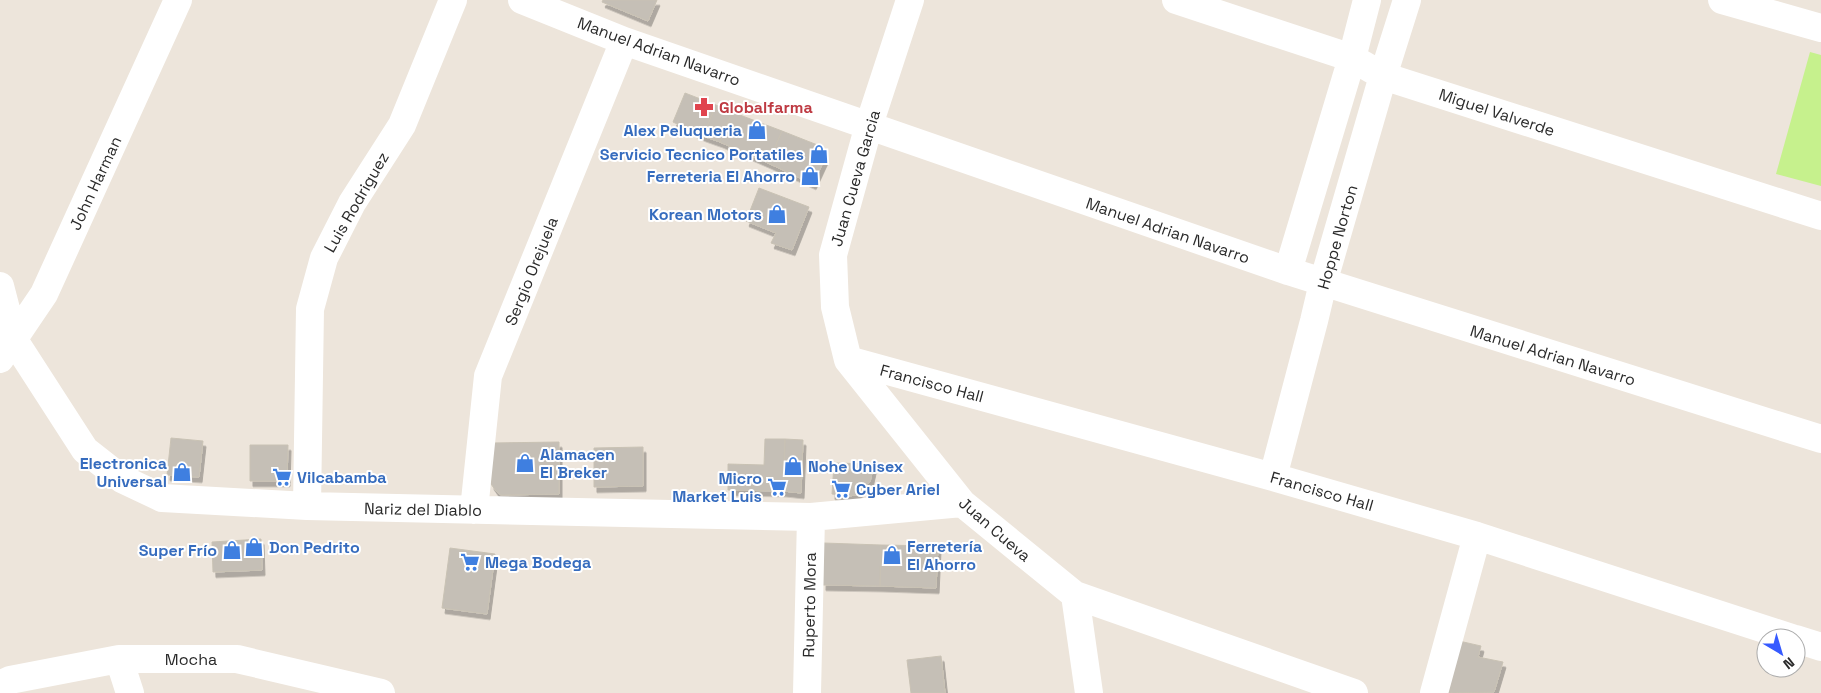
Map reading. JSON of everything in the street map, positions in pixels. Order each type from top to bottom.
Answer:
[{"type":"street","name":"John Harman","points":[[7,349],[44,294],[178,0]]},
{"type":"street","name":"Luis Rodriguez","points":[[307,506],[310,309],[324,258],[352,202],[402,125],[453,0]]},
{"type":"street","name":"Manuel Adrian Navarro","points":[[525,0],[624,41],[1288,272],[1821,439]]},
{"type":"street","name":"Juan Cueva Garcia","points":[[848,360],[835,306],[833,255],[869,125],[910,0]]},
{"type":"street","name":"Miguel Valverde","points":[[1176,0],[1352,58],[1383,76],[1821,216]]},
{"type":"street","points":[[1288,272],[1352,58],[1367,0]]},
{"type":"street","name":"Hoppe Norton","points":[[1273,477],[1323,283],[1407,0]]},
{"type":"street","points":[[1722,0],[1821,28]]},
{"type":"street","name":"Sergio Orejuela","points":[[474,510],[488,376],[624,41]]},
{"type":"street","name":"Nariz del Diablo","points":[[0,286],[7,349],[85,450],[122,479],[162,498],[307,506],[811,517],[962,503]]},
{"type":"street","name":"Francisco Hall","points":[[848,360],[1273,477],[1477,536],[1761,628]]},
{"type":"street","name":"Juan Cueva","points":[[848,360],[962,503],[1075,595],[1354,693]]},
{"type":"street","name":"Ruperto Mora","points":[[808,693],[811,517]]},
{"type":"street","points":[[1434,693],[1477,536]]},
{"type":"street","points":[[1075,595],[1088,693]]},
{"type":"street","points":[[1806,642],[1821,647]]},
{"type":"street","points":[[119,659],[130,693]]},
{"type":"street","name":"Mocha","points":[[3,678],[119,659],[237,659],[381,693]]},
{"type":"green space","points":[[1810,52],[1821,55],[1821,186],[1776,174]]},
{"type":"building","points":[[603,0],[657,0],[648,21],[602,2]]},
{"type":"building","points":[[685,93],[716,105],[703,136],[673,122]]},
{"type":"building","points":[[716,105],[732,112],[720,142],[703,136]]},
{"type":"building","points":[[732,112],[782,131],[768,163],[720,142]]},
{"type":"building","points":[[782,131],[820,146],[825,158],[813,184],[768,163]]},
{"type":"building","name":"Korean Motors","points":[[759,188],[809,207],[792,250],[771,243],[776,233],[746,221]]},
{"type":"building","points":[[171,438],[203,441],[199,477],[167,475]]},
{"type":"building","points":[[765,439],[785,439],[783,491],[728,490],[728,464],[764,465]]},
{"type":"building","name":"Nohe Unisex","points":[[785,439],[803,440],[801,493],[783,491]]},
{"type":"building","name":"Alamacen El Breker","points":[[559,442],[559,494],[501,495],[491,484],[491,443]]},
{"type":"building","points":[[250,445],[288,445],[287,481],[250,481]]},
{"type":"building","points":[[643,447],[643,486],[594,487],[594,448]]},
{"type":"building","points":[[834,463],[874,464],[870,482],[856,495],[832,494]]},
{"type":"building","points":[[261,539],[262,570],[213,572],[212,542]]},
{"type":"building","points":[[824,543],[881,545],[880,586],[823,585]]},
{"type":"building","points":[[881,545],[938,546],[936,588],[880,586]]},
{"type":"building","points":[[450,548],[495,554],[487,614],[442,608]]},
{"type":"building","points":[[1459,641],[1481,646],[1478,657],[1503,662],[1494,692],[1448,693]]},
{"type":"building","points":[[941,656],[945,693],[911,693],[907,660]]},
{"type":"place","name":"Globalfarma","points":[[704,107]]},
{"type":"place","name":"Alex Peluqueria","points":[[757,130]]},
{"type":"place","name":"Servicio Tecnico Portatiles","points":[[819,154]]},
{"type":"place","name":"Ferreteria El Ahorro","points":[[810,176]]},
{"type":"place","name":"Korean Motors","points":[[777,214]]},
{"type":"place","name":"Alamacen El Breker","points":[[525,463]]},
{"type":"place","name":"Nohe Unisex","points":[[793,466]]},
{"type":"place","name":"Electronica Universal","points":[[182,472]]},
{"type":"place","name":"Vilcabamba","points":[[282,477]]},
{"type":"place","name":"Micro Market Luis","points":[[777,487]]},
{"type":"place","name":"Cyber Ariel","points":[[841,489]]},
{"type":"place","name":"Don Pedrito","points":[[254,547]]},
{"type":"place","name":"Super Frío","points":[[232,550]]},
{"type":"place","name":"Ferretería El Ahorro","points":[[892,555]]},
{"type":"place","name":"Mega Bodega","points":[[470,562]]}]
